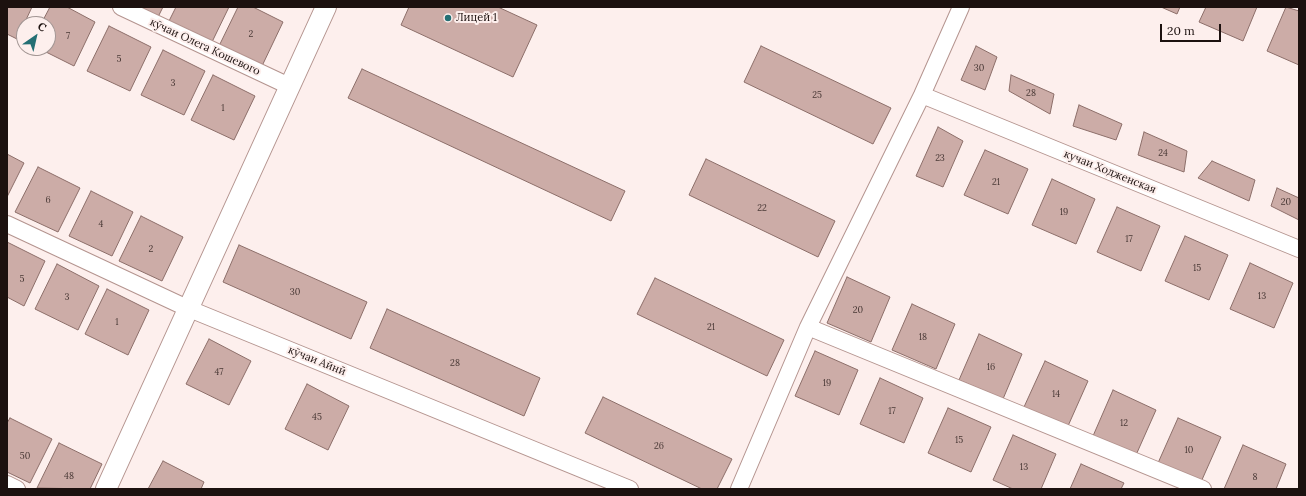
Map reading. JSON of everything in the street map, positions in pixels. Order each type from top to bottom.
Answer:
[{"type":"street","name":"кӯчаи Олега Кошевого","points":[[121,7],[289,86]]},
{"type":"street","points":[[106,489],[187,308],[326,7]]},
{"type":"street","points":[[739,489],[808,327],[922,95],[961,7]]},
{"type":"street","name":"кучаи Ходженская","points":[[922,95],[1299,249]]},
{"type":"street","name":"кӯчаи Айнӣ","points":[[7,224],[187,308],[630,489]]},
{"type":"street","points":[[808,327],[1203,489]]},
{"type":"street","points":[[7,484],[17,489]]},
{"type":"building","points":[[7,7],[32,7],[28,16],[16,16],[16,38],[7,34]]},
{"type":"building","points":[[50,7],[67,7],[95,22],[74,66],[54,56],[56,56],[56,16],[45,16]]},
{"type":"building","points":[[137,7],[163,7],[158,17]]},
{"type":"building","points":[[176,7],[229,7],[212,42],[169,21]]},
{"type":"building","points":[[238,7],[253,7],[283,22],[262,66],[219,46]]},
{"type":"building","points":[[409,7],[498,7],[537,25],[513,77],[401,25]]},
{"type":"building","points":[[1161,7],[1180,7],[1177,14]]},
{"type":"building","points":[[1206,7],[1257,7],[1243,41],[1199,22]]},
{"type":"building","points":[[1286,7],[1299,11],[1299,65],[1267,51]]},
{"type":"building","points":[[109,26],[151,47],[130,91],[87,71]]},
{"type":"building","points":[[761,46],[891,108],[873,144],[744,82]]},
{"type":"building","points":[[976,46],[997,57],[985,90],[961,80]]},
{"type":"building","points":[[163,50],[205,71],[184,115],[141,95]]},
{"type":"building","points":[[362,69],[625,191],[611,221],[348,98]]},
{"type":"building","points":[[213,75],[255,96],[234,140],[191,120]]},
{"type":"building","points":[[1011,75],[1054,94],[1050,114],[1009,91]]},
{"type":"building","points":[[1079,105],[1122,124],[1116,140],[1073,126]]},
{"type":"building","points":[[938,127],[963,141],[943,187],[916,176]]},
{"type":"building","points":[[1144,132],[1187,151],[1184,172],[1138,155]]},
{"type":"building","points":[[985,150],[1028,169],[1008,214],[964,195]]},
{"type":"building","points":[[7,154],[24,163],[7,197]]},
{"type":"building","points":[[706,159],[835,221],[818,257],[689,195]]},
{"type":"building","points":[[1212,161],[1255,180],[1249,201],[1198,178]]},
{"type":"building","points":[[38,167],[80,188],[58,232],[15,212]]},
{"type":"building","points":[[1052,179],[1095,199],[1076,244],[1032,225]]},
{"type":"building","points":[[1277,188],[1299,198],[1299,220],[1271,206]]},
{"type":"building","points":[[91,191],[133,212],[112,256],[69,236]]},
{"type":"building","points":[[1117,207],[1160,226],[1141,271],[1097,252]]},
{"type":"building","points":[[141,216],[183,237],[162,281],[119,261]]},
{"type":"building","points":[[1185,236],[1228,255],[1209,300],[1165,281]]},
{"type":"building","points":[[7,242],[45,261],[24,306],[7,297]]},
{"type":"building","points":[[239,245],[367,302],[351,339],[223,282]]},
{"type":"building","points":[[1250,263],[1293,283],[1274,328],[1230,309]]},
{"type":"building","points":[[57,264],[99,286],[78,330],[35,309]]},
{"type":"building","points":[[847,277],[890,297],[871,342],[827,323]]},
{"type":"building","points":[[655,278],[784,340],[767,376],[637,314]]},
{"type":"building","points":[[107,289],[149,310],[128,355],[85,334]]},
{"type":"building","points":[[912,304],[955,324],[936,369],[892,350]]},
{"type":"building","points":[[387,309],[540,378],[524,416],[370,348]]},
{"type":"building","points":[[979,334],[1022,354],[1003,399],[959,380]]},
{"type":"building","points":[[209,339],[251,361],[229,405],[186,384]]},
{"type":"building","points":[[815,351],[858,370],[839,415],[795,396]]},
{"type":"building","points":[[1045,361],[1088,381],[1068,426],[1024,407]]},
{"type":"building","points":[[880,378],[923,398],[904,443],[860,424]]},
{"type":"building","points":[[307,384],[349,406],[328,450],[285,429]]},
{"type":"building","points":[[1113,390],[1156,410],[1136,455],[1093,436]]},
{"type":"building","points":[[603,397],[732,459],[717,489],[702,489],[585,433]]},
{"type":"building","points":[[948,408],[991,427],[971,472],[928,453]]},
{"type":"building","points":[[10,418],[52,439],[30,483],[7,472],[7,423]]},
{"type":"building","points":[[1178,418],[1221,437],[1201,482],[1158,463]]},
{"type":"building","points":[[1013,435],[1056,454],[1041,489],[1013,489],[993,480]]},
{"type":"building","points":[[59,443],[102,464],[90,489],[37,488]]},
{"type":"building","points":[[1243,445],[1286,464],[1276,489],[1224,489]]},
{"type":"building","points":[[163,461],[204,482],[201,489],[148,489]]},
{"type":"building","points":[[1081,464],[1124,483],[1121,489],[1070,489]]},
{"type":"place","name":"Лицей 1","points":[[448,18]]}]
